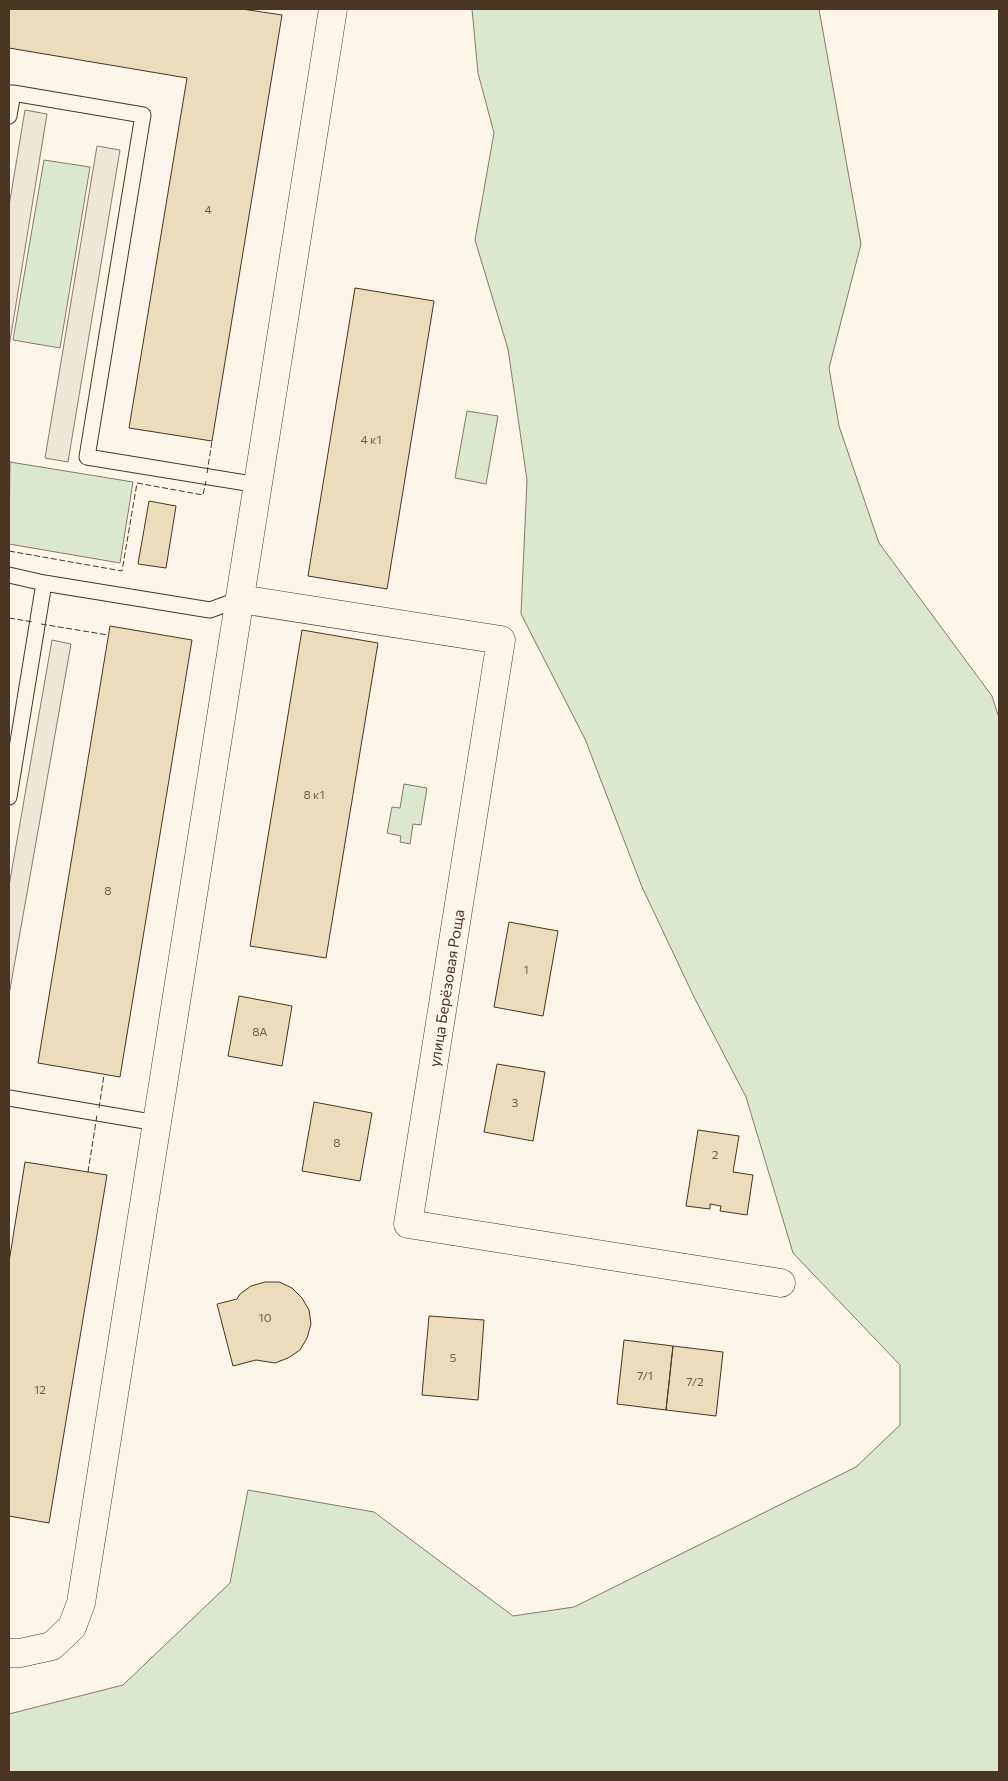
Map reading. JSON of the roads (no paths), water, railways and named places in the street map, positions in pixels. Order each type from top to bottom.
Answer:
[{"type":"street","points":[[9,1653],[20,1653],[52,1646],[72,1627],[81,1603],[333,9]]},
{"type":"street","name":"улица Берёзовая Роща","points":[[240,599],[501,640],[408,1224],[781,1283]]},
{"type":"lane","points":[[9,116],[11,93],[143,114],[87,457],[258,485]]},
{"type":"lane","points":[[9,575],[44,583],[210,610],[240,599]]},
{"type":"lane","points":[[9,797],[44,583]]},
{"type":"lane","points":[[9,1098],[157,1123]]}]
